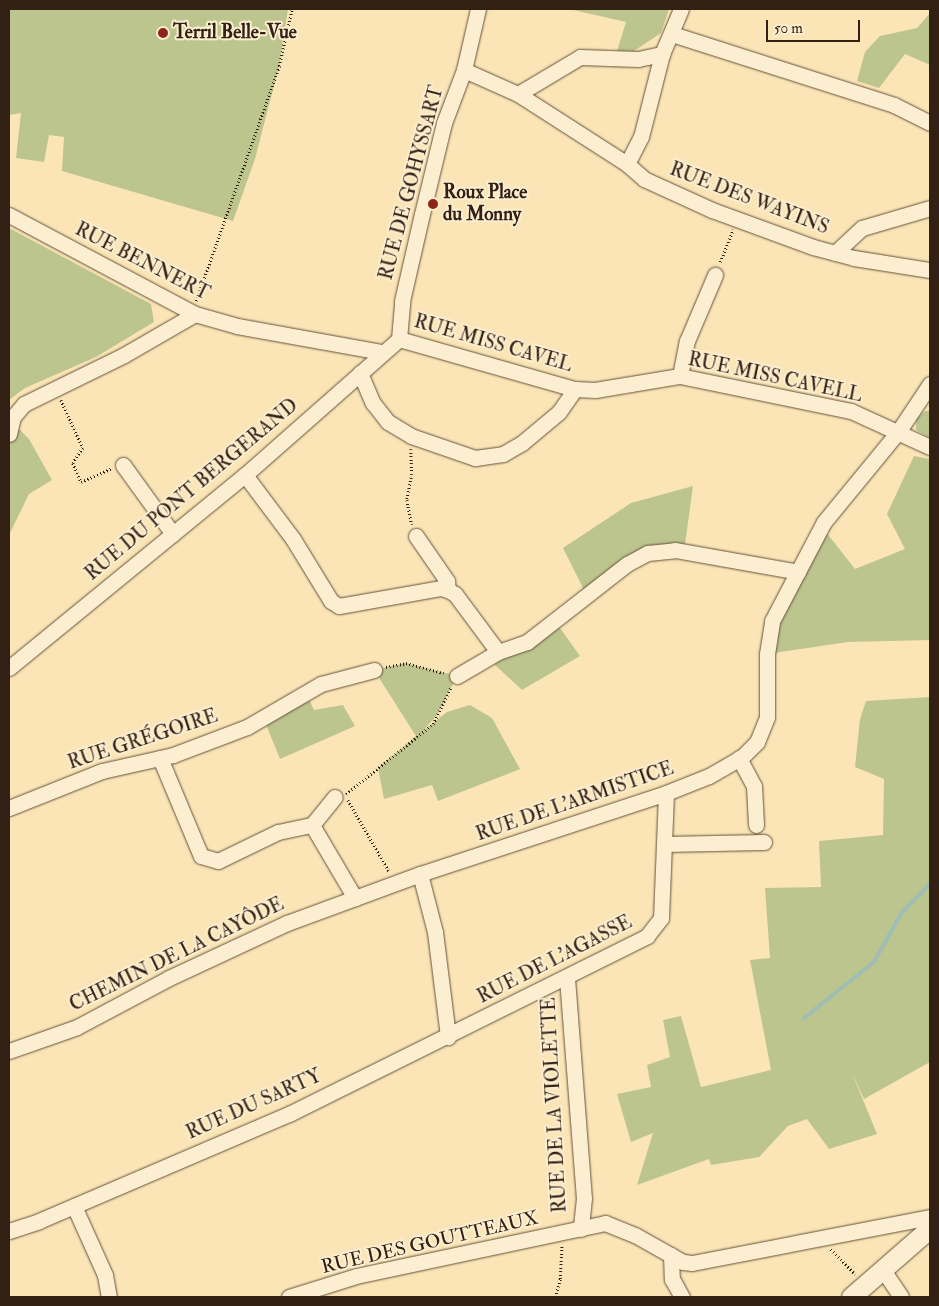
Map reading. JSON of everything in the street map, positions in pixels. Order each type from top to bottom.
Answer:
[{"type":"street","name":"RUE DE GOHYSSART","points":[[399,339],[402,301],[422,214],[444,123],[464,70],[478,9]]},
{"type":"street","points":[[628,164],[641,137],[662,54],[672,34],[680,9]]},
{"type":"street","points":[[672,34],[894,106],[930,123]]},
{"type":"street","points":[[518,94],[580,57],[638,60],[662,54]]},
{"type":"street","name":"RUE DES WAYINS","points":[[464,70],[518,94],[628,164],[644,179],[738,220],[835,253],[930,270]]},
{"type":"street","points":[[835,253],[862,228],[930,208]]},
{"type":"street","name":"RUE BENNERT","points":[[9,215],[192,313],[237,326],[381,352]]},
{"type":"street","points":[[680,376],[687,342],[715,275]]},
{"type":"street","points":[[9,434],[13,417],[24,404],[124,355],[192,313]]},
{"type":"street","name":"RUE DU PONT BERGERAND","points":[[9,668],[246,475],[381,352],[399,339]]},
{"type":"street","name":"RUE MISS CAVEL","points":[[399,339],[576,389]]},
{"type":"street","points":[[360,373],[374,403],[388,422],[411,436],[474,458],[503,454],[522,443],[559,412],[576,389]]},
{"type":"street","name":"RUE MISS CAVELL","points":[[576,389],[595,390],[680,376],[851,411],[930,447]]},
{"type":"street","name":"RUE DE L'ARMISTICE","points":[[420,874],[666,794],[709,776],[739,758],[757,742],[767,716],[767,654],[772,621],[824,522],[898,432],[930,384]]},
{"type":"street","points":[[123,465],[173,534]]},
{"type":"street","points":[[246,475],[293,539],[331,602],[339,606],[441,588],[448,590],[455,594],[498,652]]},
{"type":"street","points":[[416,536],[447,581],[448,590]]},
{"type":"street","points":[[457,676],[498,652],[527,642],[627,564],[648,553],[675,550],[798,572]]},
{"type":"street","name":"RUE GRÉGOIRE","points":[[9,808],[102,771],[160,758],[247,727],[321,684],[374,670]]},
{"type":"street","points":[[160,758],[201,856],[218,861],[278,832],[312,825],[341,795]]},
{"type":"street","points":[[739,758],[754,786],[756,825]]},
{"type":"street","name":"RUE DE L'AGASSE","points":[[448,1037],[648,936],[661,918],[666,794]]},
{"type":"street","points":[[312,825],[355,898]]},
{"type":"street","points":[[664,844],[764,842]]},
{"type":"street","points":[[420,874],[435,932],[448,1037]]},
{"type":"street","name":"CHEMIN DE LA CAYÔDE","points":[[9,1051],[77,1027],[168,978],[287,923],[420,874]]},
{"type":"street","name":"RUE DE LA VIOLETTE","points":[[567,978],[584,1198],[581,1229]]},
{"type":"street","name":"RUE DU SARTY","points":[[9,1231],[74,1206],[289,1114],[448,1037]]},
{"type":"street","points":[[74,1206],[105,1275],[109,1297]]},
{"type":"street","name":"RUE DES GOUTTEAUX","points":[[289,1297],[356,1276],[562,1234],[605,1223],[671,1255],[692,1263],[930,1217]]},
{"type":"street","points":[[858,1292],[930,1228]]},
{"type":"street","points":[[671,1255],[672,1279],[682,1297]]},
{"type":"street","points":[[883,1270],[901,1297]]},
{"type":"path","points":[[192,313],[216,250],[279,66],[292,9]]},
{"type":"path","points":[[715,275],[738,220]]},
{"type":"path","points":[[55,389],[83,448],[72,463],[81,482],[102,470],[123,465]]},
{"type":"path","points":[[411,436],[412,474],[407,500],[416,536]]},
{"type":"path","points":[[374,670],[406,663],[457,676],[432,724],[341,795],[395,883]]},
{"type":"path","points":[[555,1297],[560,1279],[562,1234]]},
{"type":"path","points":[[822,1238],[858,1292]]},
{"type":"green space","points":[[9,9],[288,9],[279,66],[255,159],[233,221],[62,171],[64,137],[49,135],[44,162],[16,158],[21,113],[9,115]]},
{"type":"green space","points":[[569,9],[669,9],[661,33],[634,51],[617,51],[626,22]]},
{"type":"green space","points":[[930,13],[930,65],[905,54],[879,88],[857,81],[865,52],[880,36],[917,28]]},
{"type":"green space","points":[[9,228],[151,304],[154,322],[96,357],[25,388],[9,400]]},
{"type":"green space","points":[[925,411],[930,411],[930,438],[916,430],[916,419]]},
{"type":"green space","points":[[12,422],[29,439],[52,480],[29,494],[10,533],[9,434]]},
{"type":"green space","points":[[914,456],[930,459],[930,640],[848,642],[767,654],[772,621],[822,527],[855,569],[905,549],[887,514]]},
{"type":"green space","points":[[693,486],[684,552],[636,560],[587,596],[563,548],[631,503]]},
{"type":"green space","points":[[555,621],[580,656],[522,690],[495,665],[498,652]]},
{"type":"green space","points":[[406,663],[457,676],[437,715],[423,731],[447,712],[470,705],[492,718],[520,769],[438,801],[432,785],[384,799],[378,768],[416,736],[374,670]]},
{"type":"green space","points":[[308,697],[314,710],[343,705],[355,726],[280,759],[265,722]]},
{"type":"green space","points":[[930,697],[930,1062],[864,1099],[852,1073],[877,1134],[829,1149],[807,1119],[788,1126],[759,1157],[711,1165],[709,1159],[637,1185],[653,1133],[631,1142],[617,1094],[651,1087],[647,1065],[670,1057],[663,1020],[681,1016],[701,1087],[771,1070],[750,960],[770,958],[765,888],[821,887],[819,841],[883,835],[884,779],[855,767],[860,719],[866,701]]},
{"type":"waterway","points":[[804,1018],[874,962],[902,912],[930,884]]},
{"type":"place","name":"Terril Belle-Vue","points":[[163,33]]},
{"type":"place","name":"Roux Place du Monny","points":[[433,204]]}]
